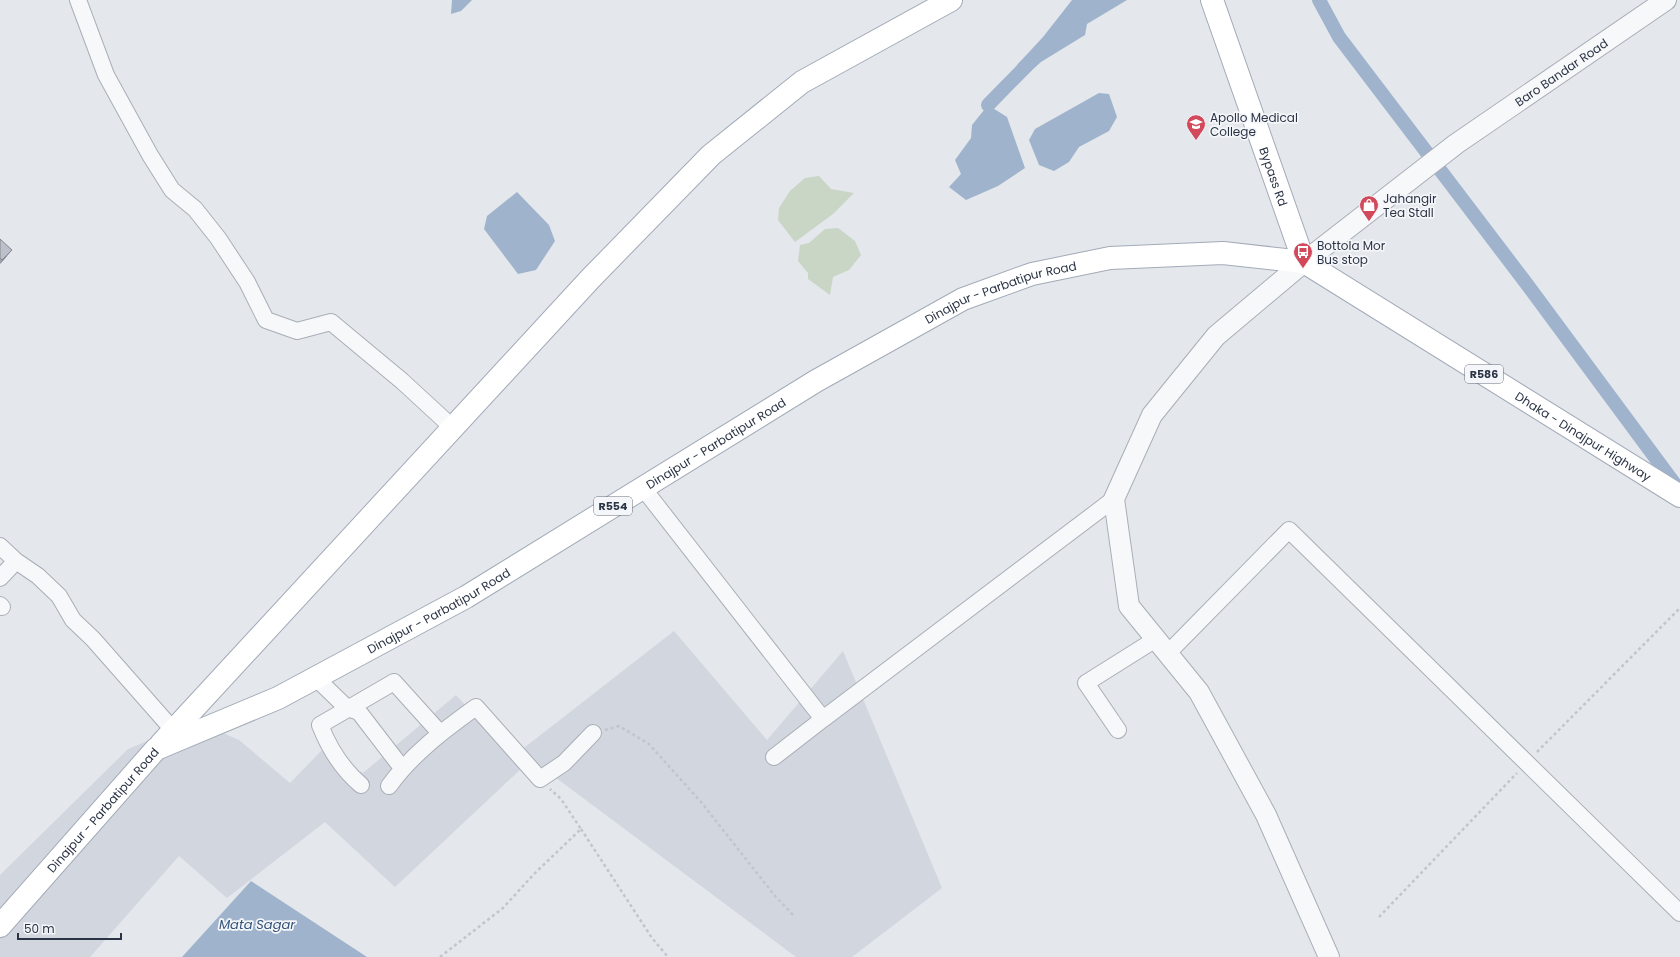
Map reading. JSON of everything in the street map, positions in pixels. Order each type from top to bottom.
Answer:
[{"type":"main road","name":"R554","points":[[156,749],[591,278],[711,156],[802,82],[951,0]]},
{"type":"main road","name":"Bypass Rd","points":[[1212,0],[1304,262]]},
{"type":"main road","name":"Dinajpur - Parbatipur Road","points":[[0,926],[156,749],[278,698],[466,597],[816,381],[963,299],[1032,274],[1110,258],[1223,253],[1304,262]]},
{"type":"main road","name":"Dhaka - Dinajpur Highway","points":[[1304,262],[1672,491]]},
{"type":"street","points":[[78,0],[106,75],[150,155],[172,190],[195,209],[218,238],[247,282],[266,320],[297,330],[330,322],[402,381],[453,428]]},
{"type":"street","name":"Baro Bandar Road","points":[[1114,499],[1152,415],[1216,336],[1304,262],[1456,144],[1666,0]]},
{"type":"street","points":[[643,488],[823,719]]},
{"type":"street","points":[[774,757],[1114,499],[1129,606],[1199,692],[1266,815],[1330,957]]},
{"type":"street","points":[[1118,730],[1086,683],[1162,646],[1289,530],[1680,913]]},
{"type":"street","points":[[0,546],[16,561],[38,576],[59,596],[73,620],[93,639],[174,730]]},
{"type":"street","points":[[0,578],[16,561]]},
{"type":"street","points":[[316,678],[347,708],[359,712],[402,768]]},
{"type":"street","points":[[362,785],[348,774],[327,743],[320,725],[394,682],[440,733]]},
{"type":"street","points":[[389,786],[402,768],[440,733],[476,707],[540,779],[564,763],[593,733]]},
{"type":"path","points":[[1379,917],[1527,763],[1680,608]]},
{"type":"path","points":[[593,733],[619,726],[649,744],[701,802],[775,896],[796,917]]},
{"type":"path","points":[[540,779],[561,799],[652,938],[668,957]]},
{"type":"path","points":[[440,957],[503,908],[534,874],[581,829]]},
{"type":"shaded area","points":[[674,631],[767,740],[843,651],[942,888],[852,957],[796,957],[520,751]]},
{"type":"shaded area","points":[[456,695],[522,768],[395,887],[325,822],[227,898],[179,856],[90,957],[0,957],[0,875],[128,749],[196,721],[239,740],[290,783],[322,750],[363,773]]},
{"type":"green space","points":[[819,176],[831,189],[854,193],[833,214],[795,242],[778,220],[779,208],[790,191],[805,178]]},
{"type":"green space","points":[[838,228],[855,241],[861,255],[849,270],[833,277],[830,295],[808,279],[808,273],[798,261],[800,245],[809,243],[825,229]]},
{"type":"water","points":[[452,0],[472,0],[461,11],[451,14]]},
{"type":"water","points":[[1072,0],[1127,0],[1087,24],[1085,35],[1041,62],[1023,78],[1017,65],[1043,37]]},
{"type":"water","points":[[1099,93],[1109,94],[1117,117],[1109,131],[1079,147],[1069,162],[1054,171],[1039,165],[1029,140],[1035,129]]},
{"type":"water","points":[[988,105],[1007,117],[1025,168],[998,186],[966,200],[949,187],[961,174],[955,160],[971,138],[972,125]]},
{"type":"water","points":[[517,192],[549,225],[555,241],[536,270],[518,274],[484,229],[487,216]]},
{"type":"water","name":"Mata Sagar","points":[[251,881],[367,957],[182,957]]},
{"type":"building","points":[[0,239],[12,250],[2,260],[0,258]]},
{"type":"waterway","points":[[1319,0],[1339,37],[1526,283],[1680,491]]},
{"type":"waterway","points":[[988,105],[1033,59]]},
{"type":"place","name":"Apollo Medical College","points":[[1196,141]]},
{"type":"place","name":"Jahangir Tea Stall","points":[[1369,222]]},
{"type":"place","name":"Bottola Mor Bus stop","points":[[1303,269]]}]
